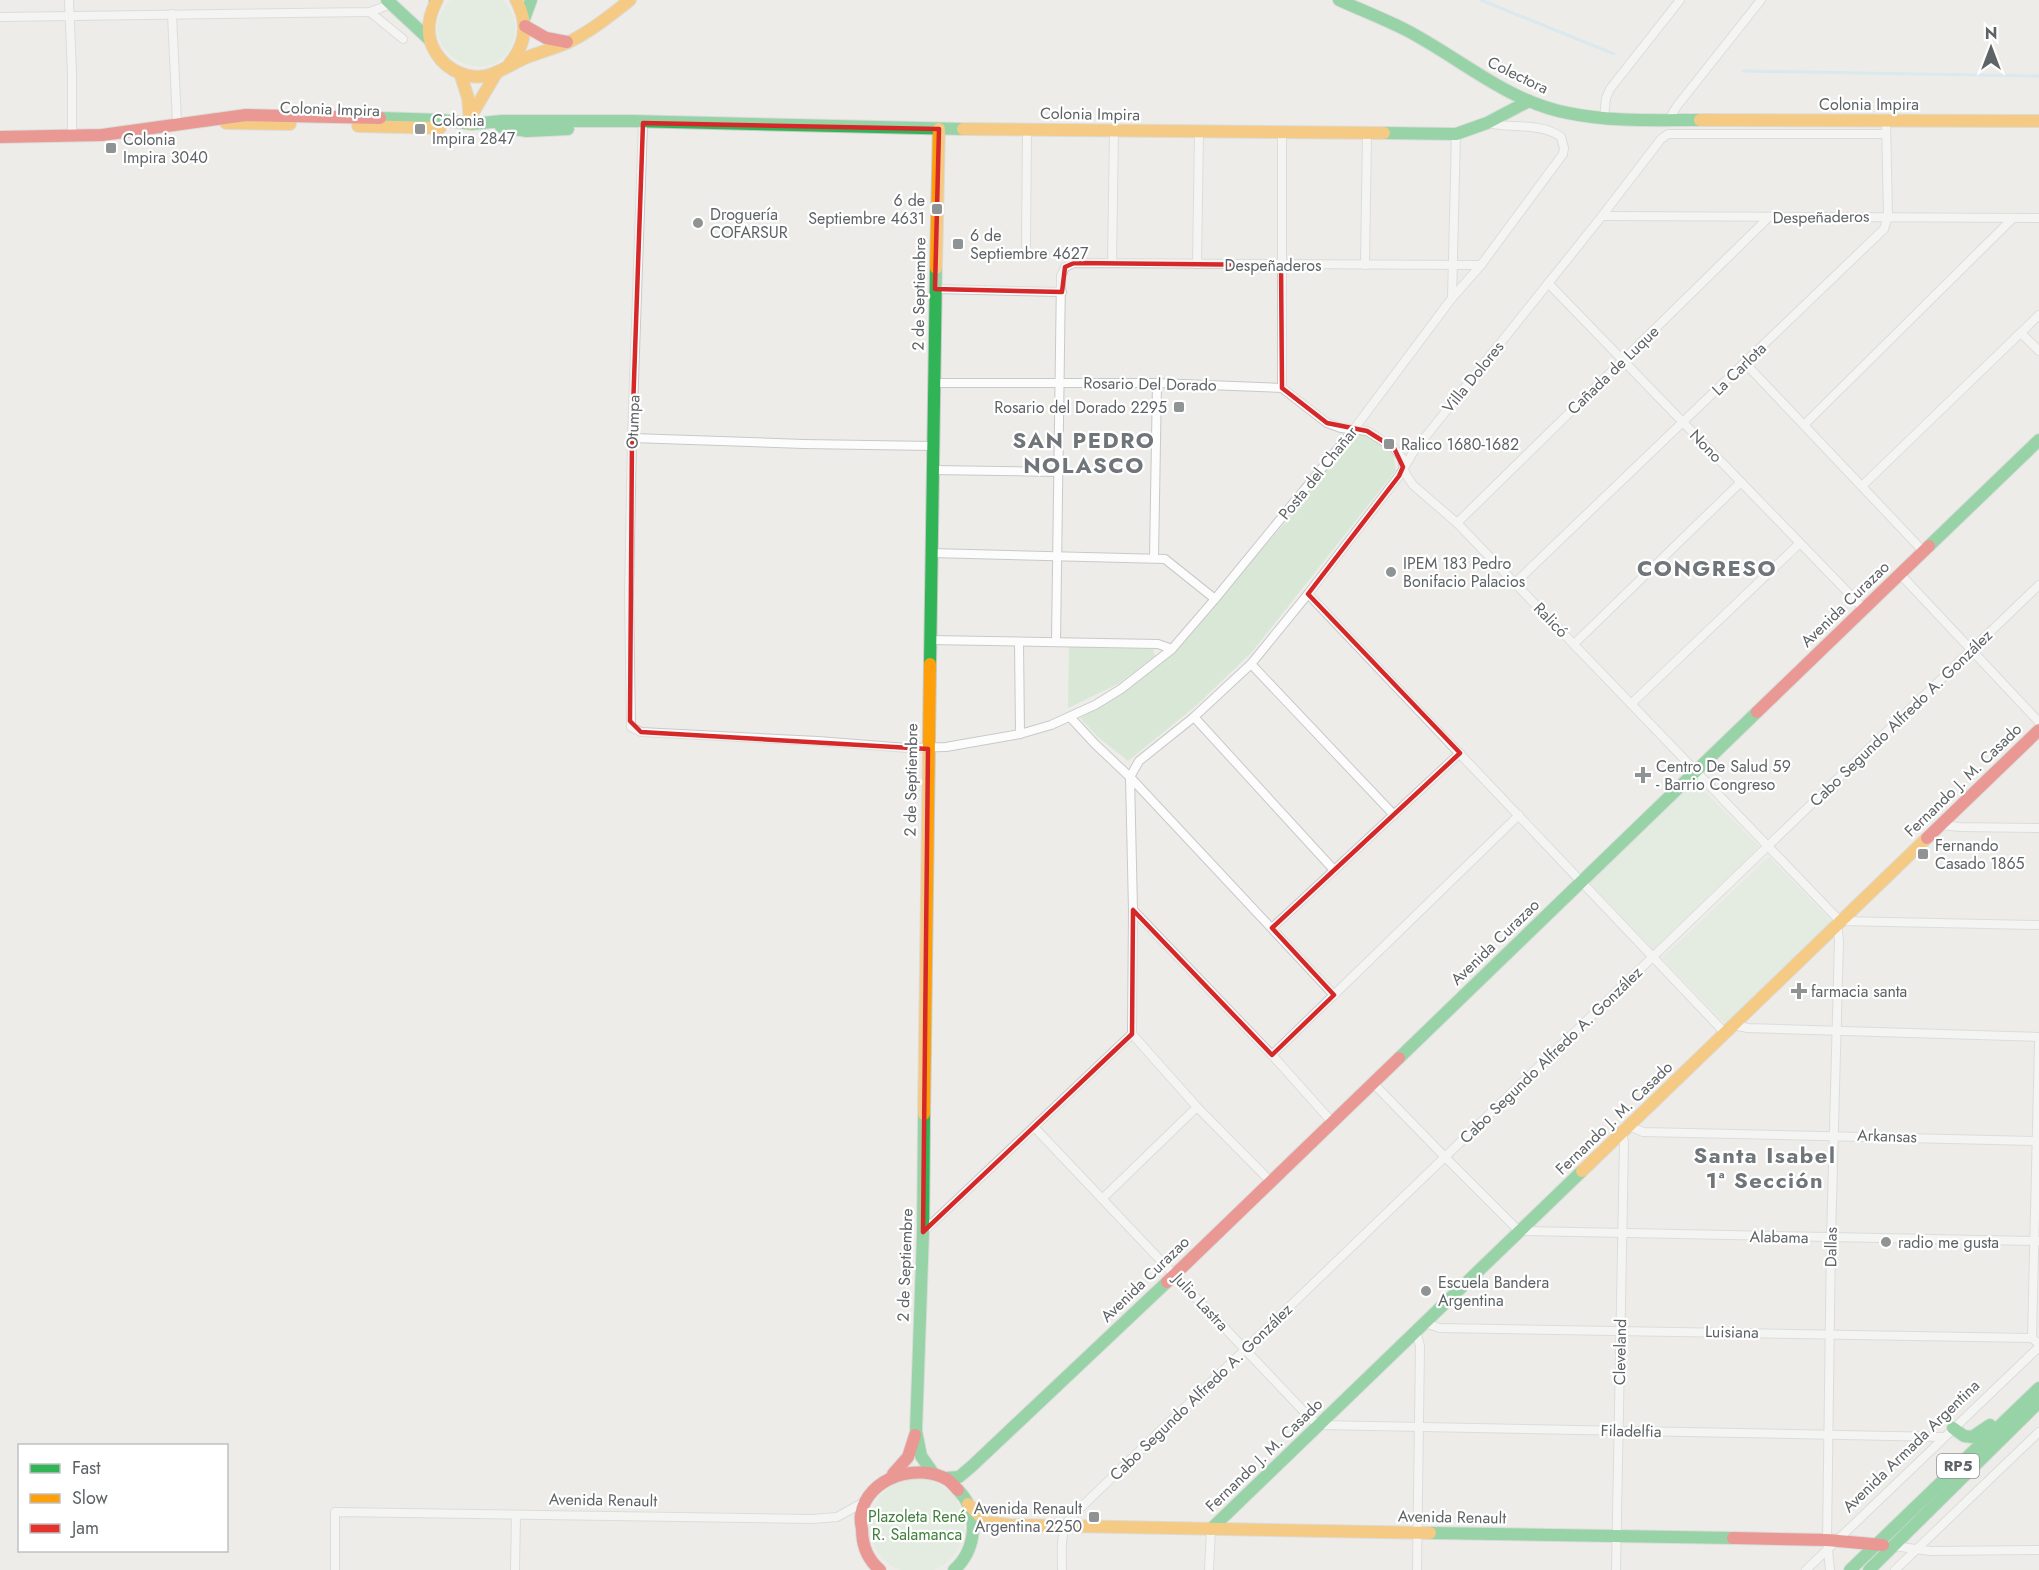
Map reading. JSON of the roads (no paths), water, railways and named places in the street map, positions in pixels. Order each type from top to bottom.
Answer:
[{"type":"main road","points":[[516,0],[525,22],[546,38],[568,42]]},
{"type":"main road","points":[[467,121],[501,70],[511,62],[520,49],[525,35],[525,22],[531,0]]},
{"type":"main road","points":[[389,2],[430,40],[441,61],[459,73],[474,76],[501,70],[568,42],[599,24],[630,0]]},
{"type":"main road","name":"Colectora","points":[[1339,0],[1406,30],[1503,90],[1529,101],[1567,113],[1604,118],[1699,119]]},
{"type":"main road","points":[[430,40],[429,23],[436,1]]},
{"type":"main road","points":[[459,73],[466,89],[467,121]]},
{"type":"main road","name":"Colonia Impira","points":[[0,136],[102,135],[198,121],[410,128],[442,128],[467,121],[489,124],[502,121],[939,129],[1456,134],[1487,123],[1529,101]]},
{"type":"main road","name":"Colonia Impira","points":[[1699,119],[2039,121]]},
{"type":"main road","name":"2 de Septiembre","points":[[866,1501],[908,1457],[915,1431],[923,1232],[932,446],[939,129]]},
{"type":"main road","name":"Avenida Curazao","points":[[946,1478],[959,1477],[972,1466],[1175,1274],[2039,440]]},
{"type":"main road","name":"Fernando J. M. Casado","points":[[1211,1529],[2039,730]]},
{"type":"main road","name":"RP5","points":[[1869,1570],[1882,1564],[1894,1546],[2032,1402],[2039,1388]]},
{"type":"main road","points":[[1953,1428],[1962,1436],[1972,1437],[2014,1405],[2032,1402]]},
{"type":"main road","name":"RP5","points":[[1850,1570],[2032,1402]]},
{"type":"main road","name":"2 de Septiembre","points":[[915,1431],[921,1456],[933,1473]]},
{"type":"main road","name":"Avenida Curazao","points":[[962,1492],[965,1478],[972,1466]]},
{"type":"main road","points":[[888,1479],[900,1473],[914,1471],[933,1473],[946,1478],[962,1492],[974,1525],[966,1564],[954,1570]]},
{"type":"main road","points":[[866,1501],[861,1516],[860,1531],[868,1557],[880,1570]]},
{"type":"main road","name":"Avenida Renault","points":[[968,1504],[986,1522],[1010,1525],[1617,1536],[1894,1546]]},
{"type":"main road","name":"Avenida Renault","points":[[972,1539],[987,1530],[1010,1525]]},
{"type":"main road","points":[[862,1570],[868,1557]]},
{"type":"street","points":[[69,0],[72,136]]},
{"type":"street","points":[[1604,118],[1606,98],[1610,89],[1680,0]]},
{"type":"street","points":[[1669,119],[1761,0]]},
{"type":"street","points":[[0,17],[370,12],[389,2]]},
{"type":"street","points":[[370,12],[403,39]]},
{"type":"street","points":[[172,14],[177,123]]},
{"type":"street","points":[[1886,121],[1887,216]]},
{"type":"street","name":"Otumpa","points":[[630,721],[629,595],[632,438],[644,123]]},
{"type":"street","name":"Posta del Chañar","points":[[630,721],[631,727],[641,732],[928,749],[980,742],[1051,725],[1121,689],[1172,649],[1215,599],[1354,429],[1452,298],[1481,265],[1563,154],[1561,137],[1547,129],[1502,127],[1487,123]]},
{"type":"street","points":[[1026,246],[1027,130]]},
{"type":"street","points":[[1112,263],[1114,130]]},
{"type":"street","points":[[1197,264],[1198,131]]},
{"type":"street","points":[[1282,132],[1282,388],[1327,423],[1341,428],[1354,429]]},
{"type":"street","points":[[1365,265],[1367,133]]},
{"type":"street","points":[[1452,298],[1456,134]]},
{"type":"street","name":"Villa Dolores","points":[[1130,777],[1139,761],[1194,717],[1251,664],[1308,594],[1398,476],[1414,451],[1661,139],[1668,134],[1886,134]]},
{"type":"street","name":"Despeñaderos","points":[[1602,216],[2039,218]]},
{"type":"street","name":"La Carlota","points":[[1515,584],[1884,229],[1887,216]]},
{"type":"street","name":"Cañada de Luque","points":[[1457,523],[1769,217]]},
{"type":"street","points":[[1804,425],[2013,218]]},
{"type":"street","name":"Despeñaderos","points":[[1062,292],[1061,276],[1065,267],[1074,263],[1481,265]]},
{"type":"street","name":"Nono","points":[[1548,283],[1864,609]]},
{"type":"street","points":[[935,289],[1062,292],[1056,642]]},
{"type":"street","points":[[1862,486],[2039,315]]},
{"type":"street","points":[[2021,333],[2039,351]]},
{"type":"street","points":[[1745,363],[1923,551]]},
{"type":"street","name":"Rosario Del Dorado","points":[[933,383],[1156,383],[1282,388]]},
{"type":"street","points":[[1154,557],[1156,383]]},
{"type":"street","name":"Ralicó","points":[[1354,429],[1368,431],[1394,448],[1413,486],[1457,523],[1839,923]]},
{"type":"street","points":[[632,438],[932,446]]},
{"type":"street","points":[[932,470],[1058,472]]},
{"type":"street","points":[[1574,644],[1741,482]]},
{"type":"street","points":[[1632,704],[1800,543]]},
{"type":"street","points":[[931,553],[1154,557],[1165,559],[1215,599]]},
{"type":"street","points":[[1899,574],[2039,722]]},
{"type":"street","name":"Cabo Segundo Alfredo A. González","points":[[1065,1527],[1072,1516],[2039,585]]},
{"type":"street","points":[[1308,594],[1653,957],[1729,1029],[2039,1037]]},
{"type":"street","points":[[930,640],[1158,644],[1172,649]]},
{"type":"street","points":[[1019,642],[1020,734]]},
{"type":"street","points":[[1251,664],[1394,815]]},
{"type":"street","points":[[1070,717],[1130,777],[1334,995]]},
{"type":"street","points":[[1194,717],[1334,870]]},
{"type":"street","points":[[1272,928],[1460,753]]},
{"type":"street","points":[[1130,777],[1133,910],[1132,1034],[1197,1107],[1270,1182]]},
{"type":"street","points":[[1272,1055],[1519,815]]},
{"type":"street","points":[[1941,825],[2039,828]]},
{"type":"street","points":[[1133,910],[1272,1055],[1332,1122]]},
{"type":"street","points":[[1839,923],[2039,925]]},
{"type":"street","name":"Dallas","points":[[1830,1570],[1830,1334],[1839,923]]},
{"type":"street","points":[[923,1232],[1132,1034]]},
{"type":"street","points":[[2037,1343],[2039,1043]]},
{"type":"street","points":[[1373,1083],[1519,1231]]},
{"type":"street","points":[[1102,1199],[1197,1107]]},
{"type":"street","name":"Julio Lastra","points":[[1034,1127],[1319,1425]]},
{"type":"street","name":"Arkansas","points":[[1625,1130],[2038,1141]]},
{"type":"street","name":"Cleveland","points":[[1616,1570],[1623,1137],[1625,1130]]},
{"type":"street","name":"Alabama","points":[[1519,1231],[2037,1241]]},
{"type":"street","points":[[1417,1570],[1420,1327]]},
{"type":"street","name":"Luisiana","points":[[1420,1327],[1830,1334],[2037,1343]]},
{"type":"street","name":"Avenida Armada Argentina","points":[[1806,1570],[1830,1543],[1953,1428],[2037,1343]]},
{"type":"street","name":"Filadelfia","points":[[1319,1425],[1943,1437]]},
{"type":"street","points":[[1895,1570],[2039,1432]]},
{"type":"street","name":"Avenida Renault","points":[[335,1570],[335,1512],[812,1520],[837,1517],[866,1501]]},
{"type":"street","points":[[515,1570],[516,1515]]},
{"type":"street","points":[[1062,1570],[1062,1536],[1065,1527]]},
{"type":"street","points":[[1209,1570],[1211,1529]]},
{"type":"street","points":[[1894,1546],[1930,1551],[2039,1550]]},
{"type":"waterway","points":[[1481,0],[1614,54]]},
{"type":"waterway","points":[[1743,71],[2039,76]]},
{"type":"place","name":"Colonia Impira 2847","points":[[420,129]]},
{"type":"place","name":"Colonia Impira 3040","points":[[111,148]]},
{"type":"place","name":"6 de Septiembre 4631","points":[[937,209]]},
{"type":"place","name":"Droguería COFARSUR","points":[[698,223]]},
{"type":"place","name":"6 de Septiembre 4627","points":[[958,244]]},
{"type":"place","name":"Rosario del Dorado 2295","points":[[1179,407]]},
{"type":"place","name":"Ralico 1680-1682","points":[[1389,444]]},
{"type":"place","name":"IPEM 183 Pedro Bonifacio Palacios","points":[[1391,572]]},
{"type":"place","name":"Centro De Salud 59 - Barrio Congreso","points":[[1643,775]]},
{"type":"place","name":"Fernando Casado 1865","points":[[1923,854]]},
{"type":"place","name":"farmacia santa","points":[[1799,991]]},
{"type":"place","name":"radio me gusta","points":[[1886,1242]]},
{"type":"place","name":"Escuela Bandera Argentina","points":[[1426,1291]]},
{"type":"place","name":"Avenida Renault Argentina 2250","points":[[1094,1517]]},
{"type":"district","name":"SAN PEDRO NOLASCO","points":[[1084,452]]},
{"type":"district","name":"CONGRESO","points":[[1707,568]]},
{"type":"district","name":"Santa Isabel 1ª Sección","points":[[1765,1168]]},
{"type":"park label","name":"Plazoleta René R. Salamanca","points":[[917,1525]]}]
